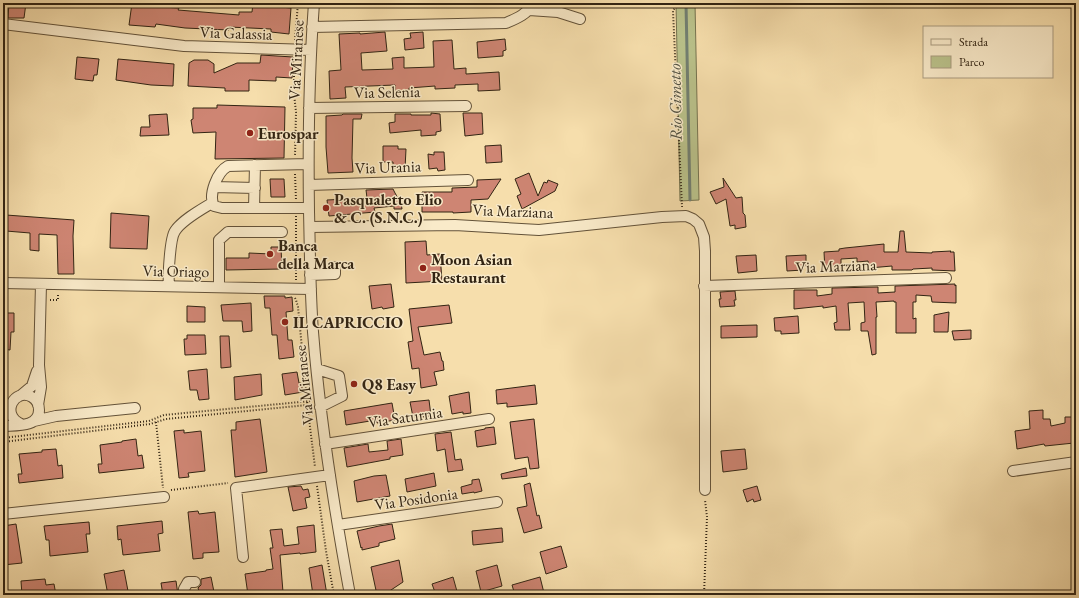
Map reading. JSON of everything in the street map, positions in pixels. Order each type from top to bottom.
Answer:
[{"type":"street","name":"Via Miranese","points":[[313,4],[308,164],[310,275],[313,331],[325,444],[350,595]]},
{"type":"street","points":[[312,27],[506,23],[527,13],[532,6],[580,19]]},
{"type":"street","name":"Via Galassia","points":[[3,24],[184,46],[311,50]]},
{"type":"street","name":"Via Selenia","points":[[309,108],[466,106]]},
{"type":"street","points":[[212,203],[217,177],[227,166],[308,164]]},
{"type":"street","points":[[254,208],[255,165]]},
{"type":"street","name":"Via Urania","points":[[309,185],[468,180]]},
{"type":"street","points":[[214,187],[255,188]]},
{"type":"street","points":[[212,203],[214,206],[219,207],[309,208]]},
{"type":"street","points":[[169,286],[172,237],[174,232],[197,212],[212,203]]},
{"type":"street","points":[[683,216],[693,219],[699,224],[704,236],[705,490]]},
{"type":"street","name":"Via Marziana","points":[[310,227],[455,224],[539,230],[683,216]]},
{"type":"street","points":[[219,287],[219,240],[228,232],[282,232]]},
{"type":"street","points":[[310,275],[335,274],[335,267]]},
{"type":"street","name":"Via Marziana","points":[[704,286],[946,278]]},
{"type":"street","name":"Via Oriago","points":[[3,283],[311,289]]},
{"type":"street","points":[[3,426],[26,424],[37,413],[41,387],[39,365],[41,284]]},
{"type":"street","points":[[21,424],[13,419],[10,405],[12,401],[32,386],[39,365]]},
{"type":"street","points":[[317,369],[339,376],[342,396],[320,407]]},
{"type":"street","points":[[20,396],[25,395],[34,398],[37,413]]},
{"type":"street","points":[[37,413],[56,416],[135,408]]},
{"type":"street","points":[[3,421],[10,409]]},
{"type":"street","name":"Via Saturnia","points":[[325,444],[489,419]]},
{"type":"street","points":[[1014,471],[1076,462]]},
{"type":"street","points":[[244,557],[236,488],[330,475]]},
{"type":"street","points":[[3,514],[164,497]]},
{"type":"street","name":"Via Posidonia","points":[[338,525],[497,502]]},
{"type":"street","points":[[185,595],[184,589],[188,582],[195,582]]},
{"type":"path","points":[[296,158],[294,49],[298,3]]},
{"type":"path","points":[[683,216],[673,11],[676,4],[698,4]]},
{"type":"path","points":[[294,70],[299,68]]},
{"type":"path","points":[[46,300],[58,300],[58,290]]},
{"type":"path","points":[[293,295],[298,307],[307,405],[315,469]]},
{"type":"path","points":[[3,438],[149,421],[164,415],[312,401]]},
{"type":"path","points":[[3,442],[150,424],[166,419],[307,405]]},
{"type":"path","points":[[156,422],[164,497]]},
{"type":"path","points":[[317,485],[334,595]]},
{"type":"path","points":[[704,595],[707,517],[705,490]]},
{"type":"green space","points":[[676,3],[695,3],[699,200],[680,201]]},
{"type":"building","points":[[9,3],[26,3],[24,18],[8,18]]},
{"type":"building","points":[[132,3],[150,6],[151,3],[161,3],[161,7],[179,8],[178,10],[239,15],[239,12],[252,12],[253,3],[270,3],[270,6],[291,8],[289,34],[271,32],[271,29],[229,27],[229,30],[185,28],[156,24],[155,27],[129,25]]},
{"type":"building","points":[[385,32],[387,51],[361,53],[362,70],[393,69],[392,58],[404,57],[404,68],[434,67],[433,41],[452,40],[454,69],[466,68],[466,74],[499,72],[500,90],[478,91],[478,84],[455,85],[455,88],[435,89],[435,86],[409,88],[409,97],[395,97],[395,85],[345,87],[346,98],[330,99],[329,71],[341,70],[339,34]]},
{"type":"building","points":[[423,32],[424,48],[405,50],[404,39],[411,38],[410,33]]},
{"type":"building","points":[[505,39],[506,50],[503,51],[503,56],[478,58],[477,42]]},
{"type":"building","points":[[261,55],[293,57],[292,78],[276,77],[276,81],[249,80],[249,91],[225,91],[225,88],[188,86],[189,63],[194,60],[208,60],[214,64],[214,73],[237,63],[260,63]]},
{"type":"building","points":[[77,57],[99,59],[97,75],[94,75],[93,81],[75,79]]},
{"type":"building","points":[[118,59],[174,64],[173,86],[151,85],[116,80]]},
{"type":"building","name":"Eurospar","points":[[217,105],[285,107],[284,158],[215,159],[216,132],[193,133],[191,120],[193,119],[193,108],[217,108]]},
{"type":"building","points":[[431,113],[440,114],[441,131],[436,132],[436,135],[421,136],[421,130],[390,133],[389,123],[395,122],[395,114],[431,115]]},
{"type":"building","points":[[463,113],[482,113],[483,134],[465,136]]},
{"type":"building","points":[[167,114],[169,135],[140,136],[141,127],[150,127],[149,115]]},
{"type":"building","points":[[362,114],[361,119],[353,119],[353,172],[328,173],[326,116]]},
{"type":"building","points":[[501,145],[502,162],[486,163],[485,146]]},
{"type":"building","points":[[383,146],[398,146],[398,149],[406,149],[405,169],[393,168],[393,162],[383,162]]},
{"type":"building","points":[[434,152],[444,152],[445,170],[438,171],[437,168],[429,169],[428,154],[434,155]]},
{"type":"building","points":[[529,173],[538,196],[544,182],[547,183],[548,180],[558,184],[555,191],[522,209],[517,196],[521,194],[515,179]]},
{"type":"building","points":[[723,178],[736,198],[742,197],[746,227],[735,229],[735,225],[730,226],[726,199],[716,204],[710,192],[724,187]]},
{"type":"building","points":[[270,179],[284,179],[285,197],[271,197]]},
{"type":"building","points":[[501,179],[488,199],[471,200],[471,212],[422,212],[422,192],[452,192],[452,188],[477,187],[477,180]]},
{"type":"building","points":[[393,189],[398,198],[400,197],[402,209],[394,209],[394,206],[374,208],[375,212],[329,216],[327,200],[367,198],[366,190]]},
{"type":"building","points":[[111,213],[149,216],[147,249],[110,248]]},
{"type":"building","points":[[6,215],[74,220],[74,274],[58,274],[57,235],[39,234],[39,251],[30,250],[30,233],[6,231]]},
{"type":"building","points":[[900,231],[904,231],[906,252],[954,252],[955,271],[932,270],[932,268],[892,270],[892,266],[869,268],[868,261],[857,262],[857,258],[841,259],[841,269],[825,270],[824,252],[884,244],[884,252],[898,252]]},
{"type":"building","name":"Moon Asian Restaurant","points":[[426,241],[427,255],[440,254],[442,281],[406,283],[405,242]]},
{"type":"building","points":[[271,247],[281,247],[282,269],[226,270],[226,258],[249,258],[249,253],[271,254]]},
{"type":"building","points":[[756,255],[757,271],[738,273],[736,256]]},
{"type":"building","points":[[806,255],[806,266],[803,266],[803,270],[787,271],[786,256]]},
{"type":"building","points":[[391,284],[394,307],[372,309],[369,286]]},
{"type":"building","points":[[955,284],[956,303],[932,302],[931,296],[916,295],[916,302],[913,302],[913,319],[916,318],[916,333],[896,333],[896,302],[876,302],[876,354],[872,355],[868,331],[861,331],[861,323],[865,322],[864,302],[848,303],[850,330],[835,330],[834,323],[837,322],[836,306],[794,309],[794,290],[817,290],[817,296],[832,294],[832,288],[878,287],[878,293],[895,292],[895,286]]},
{"type":"building","points":[[735,291],[735,306],[720,307],[720,292]]},
{"type":"building","points":[[264,296],[285,296],[285,298],[292,297],[293,311],[286,312],[288,340],[292,340],[294,357],[279,359],[277,335],[272,335],[270,308],[265,308]]},
{"type":"building","points":[[251,303],[252,331],[243,332],[242,321],[223,321],[221,305]]},
{"type":"building","points":[[449,305],[452,323],[418,327],[424,355],[440,352],[444,370],[434,372],[437,385],[421,388],[419,368],[412,369],[408,342],[413,341],[409,309]]},
{"type":"building","points":[[187,306],[205,307],[205,322],[187,322]]},
{"type":"building","points":[[949,312],[948,332],[934,332],[934,315]]},
{"type":"building","points":[[3,313],[14,313],[14,332],[11,332],[10,350],[3,349]]},
{"type":"building","points":[[798,316],[799,333],[781,334],[781,331],[775,331],[774,318]]},
{"type":"building","points":[[757,325],[757,337],[721,338],[721,326]]},
{"type":"building","points":[[971,330],[971,339],[954,340],[952,331]]},
{"type":"building","points":[[187,335],[205,335],[206,354],[185,355],[184,339],[187,339]]},
{"type":"building","points":[[220,336],[229,336],[231,367],[221,368]]},
{"type":"building","points":[[207,369],[209,399],[199,400],[197,390],[190,390],[188,371]]},
{"type":"building","points":[[297,372],[299,383],[301,383],[303,392],[285,395],[282,374]]},
{"type":"building","points":[[261,374],[262,395],[235,400],[234,377]]},
{"type":"building","points":[[535,385],[537,404],[507,407],[507,403],[497,404],[496,390]]},
{"type":"building","points":[[469,392],[471,413],[463,414],[463,412],[452,414],[449,396]]},
{"type":"building","points":[[429,400],[431,416],[422,417],[422,415],[413,417],[410,402]]},
{"type":"building","points":[[392,403],[395,420],[377,423],[376,420],[346,425],[344,411]]},
{"type":"building","points":[[1043,410],[1043,419],[1050,419],[1051,426],[1065,423],[1065,417],[1074,417],[1074,443],[1045,446],[1044,444],[1017,449],[1015,431],[1030,429],[1029,411]]},
{"type":"building","points":[[260,419],[267,472],[235,477],[231,430],[236,430],[236,422]]},
{"type":"building","points":[[534,419],[539,468],[530,469],[528,457],[515,459],[510,422]]},
{"type":"building","points":[[494,427],[496,444],[477,447],[475,431]]},
{"type":"building","points":[[184,430],[184,433],[201,431],[205,471],[188,473],[189,477],[179,478],[174,431]]},
{"type":"building","points":[[451,432],[455,460],[461,459],[463,470],[448,472],[445,449],[437,451],[435,434]]},
{"type":"building","points":[[136,439],[138,456],[142,455],[144,468],[99,473],[98,464],[102,464],[100,445]]},
{"type":"building","points":[[401,439],[403,455],[347,467],[344,448],[368,444],[369,452],[388,450],[387,441]]},
{"type":"building","points":[[56,449],[58,466],[62,465],[63,478],[19,483],[18,474],[22,474],[19,454]]},
{"type":"building","points":[[745,449],[747,469],[723,472],[721,451]]},
{"type":"building","points":[[526,468],[527,476],[502,479],[501,474]]},
{"type":"building","points":[[434,473],[436,486],[407,492],[405,479]]},
{"type":"building","points":[[386,475],[390,496],[357,502],[354,481],[374,476]]},
{"type":"building","points":[[479,479],[482,491],[462,494],[461,487],[472,484],[472,480]]},
{"type":"building","points":[[530,483],[537,516],[539,515],[542,528],[524,533],[517,508],[527,506],[524,485]]},
{"type":"building","points":[[301,486],[303,490],[308,489],[310,497],[305,498],[307,508],[293,511],[288,487]]},
{"type":"building","points":[[757,486],[761,500],[754,502],[753,499],[747,502],[743,490]]},
{"type":"building","points":[[198,511],[199,514],[215,512],[219,552],[203,553],[203,558],[193,559],[188,512]]},
{"type":"building","points":[[162,521],[163,533],[158,534],[160,551],[123,555],[121,539],[118,540],[117,526]]},
{"type":"building","points":[[89,522],[90,534],[86,534],[88,552],[50,556],[49,540],[46,540],[44,526]]},
{"type":"building","points":[[16,524],[22,563],[3,565],[3,526]]},
{"type":"building","points":[[392,524],[395,539],[379,543],[379,546],[362,550],[357,531]]},
{"type":"building","points":[[314,525],[316,552],[280,555],[283,592],[280,593],[281,595],[248,595],[245,574],[273,569],[270,548],[273,548],[270,530],[282,529],[284,546],[299,544],[297,527]]},
{"type":"building","points":[[502,528],[503,542],[473,545],[472,531]]},
{"type":"building","points":[[561,546],[567,567],[546,574],[540,552]]},
{"type":"building","points":[[399,560],[403,582],[388,592],[377,595],[371,567]]},
{"type":"building","points":[[322,565],[327,595],[313,595],[309,568]]},
{"type":"building","points":[[497,565],[502,586],[481,592],[476,571]]},
{"type":"building","points":[[124,570],[128,591],[108,595],[104,574]]},
{"type":"building","points":[[211,577],[214,592],[200,595],[198,588],[201,585],[201,579]]},
{"type":"building","points":[[453,577],[458,595],[436,595],[432,584]]},
{"type":"building","points":[[540,577],[544,593],[538,595],[515,595],[512,585]]},
{"type":"building","points":[[45,579],[46,585],[54,584],[56,595],[22,595],[21,581]]},
{"type":"building","points":[[176,581],[178,595],[163,595],[161,583]]},
{"type":"waterway","name":"Rio Cimetto","points":[[686,3],[690,200]]},
{"type":"place","name":"Eurospar","points":[[250,133]]},
{"type":"place","name":"Pasqualetto Elio & C. (S.N.C.)","points":[[326,208]]},
{"type":"place","name":"Banca della Marca","points":[[270,254]]},
{"type":"place","name":"Moon Asian Restaurant","points":[[423,268]]},
{"type":"place","name":"IL CAPRICCIO","points":[[285,322]]},
{"type":"place","name":"Q8 Easy","points":[[354,384]]}]
